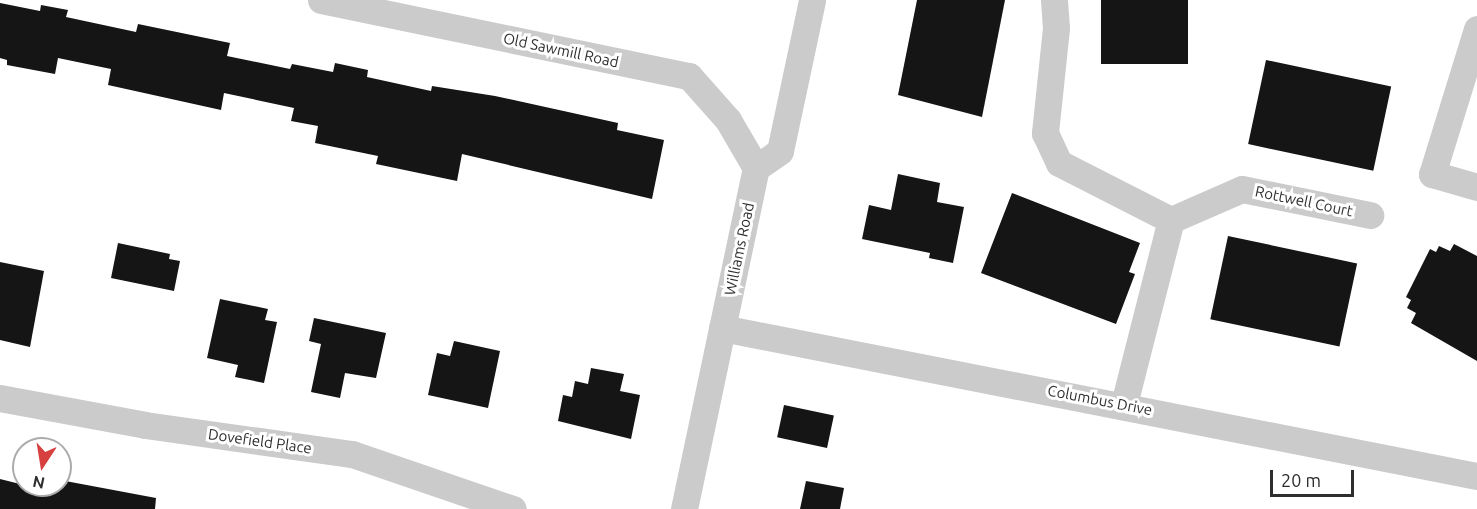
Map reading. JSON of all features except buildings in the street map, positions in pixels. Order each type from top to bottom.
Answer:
[{"type":"street","name":"Old Sawmill Road","points":[[321,0],[689,76],[728,120],[756,168]]},
{"type":"street","points":[[756,168],[780,151],[812,0]]},
{"type":"street","points":[[1054,0],[1056,28],[1045,133],[1059,163],[1171,220],[1124,404]]},
{"type":"street","points":[[1477,29],[1432,174],[1477,188]]},
{"type":"street","name":"Williams Road","points":[[684,509],[756,168]]},
{"type":"street","name":"Rottwell Court","points":[[1171,220],[1242,189],[1370,215]]},
{"type":"street","name":"Columbus Drive","points":[[722,328],[1124,404],[1477,476]]},
{"type":"street","name":"Dovefield Place","points":[[0,398],[145,425],[352,454],[513,509]]}]
